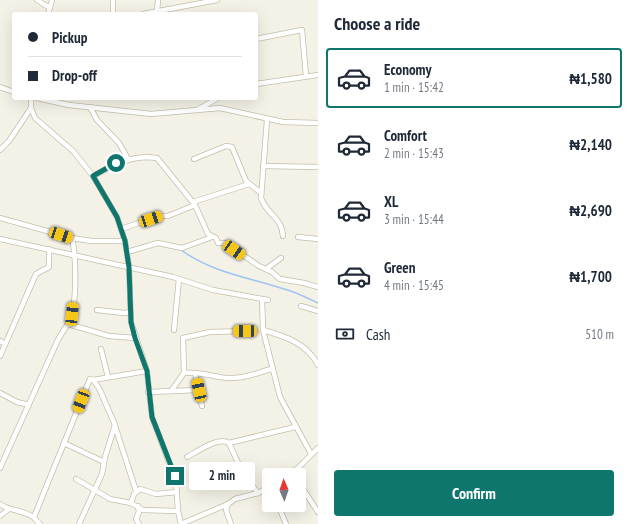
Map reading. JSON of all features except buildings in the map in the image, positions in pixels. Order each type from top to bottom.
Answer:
[{"type":"street","points":[[37,0],[50,8]]},
{"type":"street","points":[[49,12],[52,0]]},
{"type":"street","points":[[113,0],[113,12]]},
{"type":"street","points":[[158,0],[157,12],[217,0]]},
{"type":"street","points":[[258,39],[302,30],[306,76]]},
{"type":"street","points":[[258,84],[306,76],[318,76]]},
{"type":"street","points":[[0,87],[12,91]]},
{"type":"street","points":[[31,100],[31,108],[40,124],[73,151],[93,176],[117,217],[127,252],[129,267],[130,312],[135,338],[147,371],[148,392],[152,417],[175,476],[178,512],[181,524],[228,504],[236,499],[262,491]]},
{"type":"street","points":[[45,100],[63,104],[151,114],[224,109],[267,120],[283,122],[318,122]]},
{"type":"street","points":[[194,112],[215,100]]},
{"type":"street","points":[[90,107],[97,120],[119,142],[128,159]]},
{"type":"street","points":[[0,150],[9,141],[31,108]]},
{"type":"street","points":[[267,120],[261,193],[264,206],[280,223],[283,236]]},
{"type":"street","points":[[194,159],[226,146],[232,146],[249,184],[261,193]]},
{"type":"street","points":[[93,176],[116,163],[128,159],[155,157],[159,159],[194,203],[207,232],[212,237],[216,238],[218,243],[225,243],[259,266],[266,269],[280,282],[304,283],[318,287]]},
{"type":"street","points":[[263,166],[318,167]]},
{"type":"street","points":[[121,229],[159,216],[168,216],[194,203],[249,184]]},
{"type":"street","points":[[0,218],[72,238],[91,241],[125,241]]},
{"type":"street","points":[[127,252],[158,242],[182,248],[212,237]]},
{"type":"street","points":[[298,237],[318,239]]},
{"type":"street","points":[[0,468],[61,332],[68,324],[72,314],[75,255],[72,238]]},
{"type":"street","points":[[0,239],[179,279],[212,290],[268,300]]},
{"type":"street","points":[[0,356],[19,316],[36,274],[49,267],[49,249]]},
{"type":"street","points":[[266,269],[281,258]]},
{"type":"street","points":[[174,330],[179,279]]},
{"type":"street","points":[[262,299],[263,330],[280,397],[311,454]]},
{"type":"street","points":[[301,306],[318,311]]},
{"type":"street","points":[[97,310],[124,313],[130,312]]},
{"type":"street","points":[[68,324],[109,336],[135,338]]},
{"type":"street","points":[[263,330],[290,338],[301,345],[318,365]]},
{"type":"street","points":[[172,390],[184,373],[183,338],[210,332],[245,331]]},
{"type":"street","points":[[0,340],[5,344]]},
{"type":"street","points":[[101,349],[108,377]]},
{"type":"street","points":[[184,373],[204,373],[228,378],[240,378],[272,368]]},
{"type":"street","points":[[34,517],[90,379],[93,380],[147,371]]},
{"type":"street","points":[[195,373],[202,406]]},
{"type":"street","points":[[93,380],[105,401],[115,426],[136,491],[131,503]]},
{"type":"street","points":[[148,392],[199,390]]},
{"type":"street","points":[[0,393],[17,402],[29,405]]},
{"type":"street","points":[[79,524],[96,490],[102,474],[104,462],[115,426]]},
{"type":"street","points":[[187,457],[218,441],[229,442],[295,427]]},
{"type":"street","points":[[229,442],[243,474],[258,493]]},
{"type":"street","points":[[64,443],[104,462]]},
{"type":"street","points":[[298,468],[318,448]]},
{"type":"street","points":[[76,479],[110,499],[131,503],[143,510],[178,512]]},
{"type":"street","points":[[136,491],[140,489],[156,494],[177,492]]},
{"type":"street","points":[[306,494],[318,512]]},
{"type":"street","points":[[0,504],[9,509],[17,510],[34,517],[40,524]]},
{"type":"street","points":[[228,504],[226,510],[231,524]]},
{"type":"street","points":[[138,506],[139,512],[136,519],[139,524]]},
{"type":"street","points":[[0,516],[9,509]]},
{"type":"street","points":[[281,512],[286,524]]},
{"type":"waterway","points":[[181,250],[193,258],[218,269],[288,290],[318,303]]},
{"type":"route","points":[[116,163],[93,176],[117,217],[125,241],[129,267],[131,322],[147,371],[148,392],[152,417],[175,476]]}]
